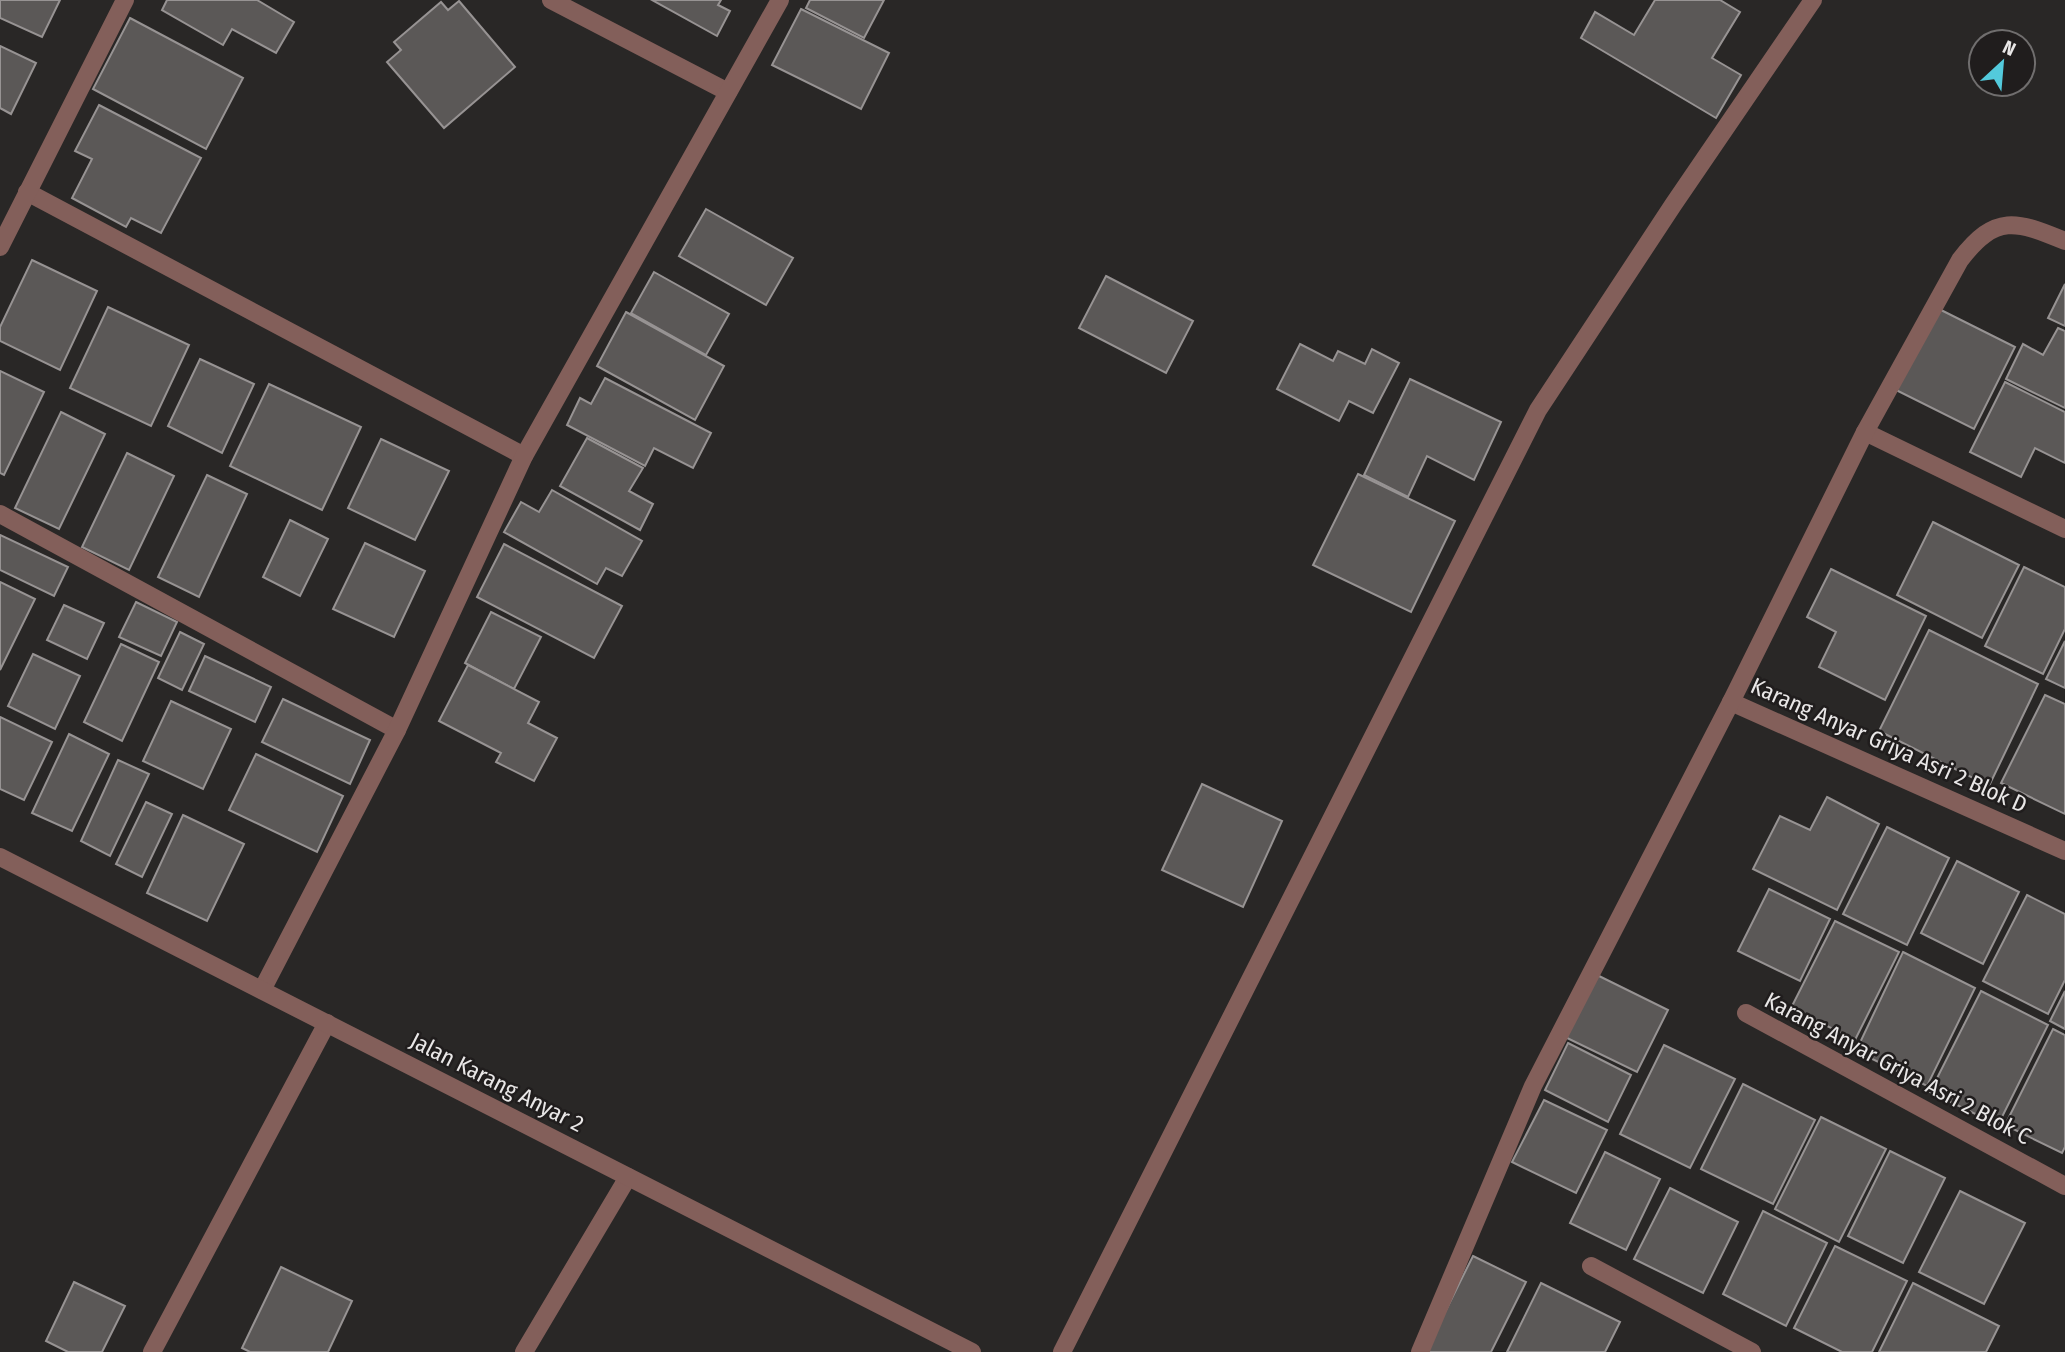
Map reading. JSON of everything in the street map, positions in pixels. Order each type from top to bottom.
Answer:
[{"type":"street","points":[[0,247],[125,0]]},
{"type":"street","points":[[551,0],[728,92]]},
{"type":"street","points":[[262,990],[397,730],[524,456],[780,0]]},
{"type":"street","points":[[1062,1352],[1538,410],[1813,0]]},
{"type":"street","points":[[27,192],[524,456]]},
{"type":"street","points":[[1420,1352],[1533,1086],[1731,702],[1865,432],[1960,260],[1975,241],[1987,232],[2015,223],[2065,241]]},
{"type":"street","points":[[1865,432],[2065,529]]},
{"type":"street","points":[[0,514],[397,730]]},
{"type":"street","name":"Karang Anyar Griya Asri 2 Blok D","points":[[1731,702],[2065,851]]},
{"type":"street","name":"Jalan Karang Anyar 2","points":[[0,856],[972,1352]]},
{"type":"street","name":"Karang Anyar Griya Asri 2 Blok C","points":[[1746,1013],[2065,1186]]},
{"type":"street","points":[[152,1352],[327,1023]]},
{"type":"street","points":[[524,1352],[628,1177]]},
{"type":"street","points":[[1591,1266],[1752,1352]]},
{"type":"building","points":[[0,0],[60,0],[42,37],[0,18]]},
{"type":"building","points":[[167,0],[257,0],[294,22],[276,53],[232,29],[223,45],[162,10]]},
{"type":"building","points":[[652,0],[721,0],[718,5],[730,11],[717,36]]},
{"type":"building","points":[[810,0],[884,0],[864,38],[806,8]]},
{"type":"building","points":[[1655,0],[1720,0],[1740,12],[1712,58],[1741,75],[1716,118],[1581,38],[1595,12],[1634,35]]},
{"type":"building","points":[[459,1],[515,67],[444,128],[387,62],[401,50],[394,42],[441,2],[448,10]]},
{"type":"building","points":[[801,9],[889,53],[861,109],[772,65]]},
{"type":"building","points":[[130,18],[243,78],[206,149],[93,89]]},
{"type":"building","points":[[0,46],[36,63],[11,114],[0,108]]},
{"type":"building","points":[[99,105],[201,158],[161,233],[131,218],[126,227],[72,198],[92,159],[75,151]]},
{"type":"building","points":[[706,209],[793,258],[766,305],[679,256]]},
{"type":"building","points":[[32,260],[97,291],[60,370],[0,341],[0,327]]},
{"type":"building","points":[[654,272],[729,314],[706,355],[631,313]]},
{"type":"building","points":[[1106,276],[1193,321],[1166,373],[1079,328]]},
{"type":"building","points":[[2065,284],[2065,326],[2048,318]]},
{"type":"building","points":[[108,307],[189,345],[151,426],[70,388]]},
{"type":"building","points":[[1937,308],[2015,347],[1974,429],[1896,390]]},
{"type":"building","points":[[626,312],[724,366],[695,420],[597,366]]},
{"type":"building","points":[[2058,328],[2065,331],[2065,408],[2006,379],[2023,344],[2043,355]]},
{"type":"building","points":[[1300,344],[1333,361],[1338,351],[1365,364],[1372,349],[1399,363],[1373,413],[1349,401],[1339,421],[1277,389]]},
{"type":"building","points":[[200,359],[254,384],[222,453],[168,426]]},
{"type":"building","points":[[0,371],[44,392],[4,475],[0,473]]},
{"type":"building","points":[[605,378],[711,433],[693,468],[654,448],[645,466],[567,425],[580,398],[591,404]]},
{"type":"building","points":[[1410,379],[1501,422],[1474,480],[1427,456],[1408,497],[1364,475]]},
{"type":"building","points":[[2005,382],[2065,412],[2065,463],[2035,448],[2021,477],[1970,452]]},
{"type":"building","points":[[269,384],[361,427],[322,510],[230,466]]},
{"type":"building","points":[[61,412],[105,434],[59,529],[15,508]]},
{"type":"building","points":[[587,438],[643,468],[629,491],[653,504],[640,530],[560,486]]},
{"type":"building","points":[[381,439],[449,471],[415,540],[348,508]]},
{"type":"building","points":[[127,453],[174,476],[129,570],[82,547]]},
{"type":"building","points":[[1358,474],[1455,521],[1411,612],[1313,565]]},
{"type":"building","points":[[207,475],[247,494],[199,597],[158,577]]},
{"type":"building","points":[[552,490],[642,541],[622,576],[606,568],[597,584],[504,532],[521,502],[539,512]]},
{"type":"building","points":[[290,520],[328,539],[300,596],[263,577]]},
{"type":"building","points":[[1933,522],[2019,565],[1982,638],[1897,595]]},
{"type":"building","points":[[0,535],[68,567],[54,596],[0,570]]},
{"type":"building","points":[[365,543],[425,571],[394,637],[333,609]]},
{"type":"building","points":[[504,544],[622,606],[594,658],[477,597]]},
{"type":"building","points":[[2024,567],[2065,587],[2065,629],[2043,674],[1985,646]]},
{"type":"building","points":[[1831,569],[1926,616],[1885,700],[1819,667],[1836,632],[1807,617]]},
{"type":"building","points":[[0,582],[35,599],[0,670]]},
{"type":"building","points":[[136,602],[177,622],[161,656],[119,637]]},
{"type":"building","points":[[64,605],[104,623],[87,659],[47,640]]},
{"type":"building","points":[[491,612],[541,637],[514,689],[465,663]]},
{"type":"building","points":[[1929,630],[2038,684],[1989,786],[1879,731]]},
{"type":"building","points":[[180,632],[204,644],[182,690],[158,678]]},
{"type":"building","points":[[2065,641],[2065,688],[2046,679]]},
{"type":"building","points":[[121,644],[159,662],[122,741],[84,722]]},
{"type":"building","points":[[33,654],[80,676],[55,729],[8,706]]},
{"type":"building","points":[[205,656],[271,687],[255,722],[189,691]]},
{"type":"building","points":[[468,665],[539,702],[528,723],[557,738],[534,781],[496,762],[501,753],[439,721]]},
{"type":"building","points":[[2045,695],[2065,704],[2065,814],[2001,783]]},
{"type":"building","points":[[283,699],[370,740],[350,784],[262,742]]},
{"type":"building","points":[[171,701],[231,729],[203,789],[143,761]]},
{"type":"building","points":[[0,717],[52,742],[24,800],[0,789]]},
{"type":"building","points":[[69,734],[109,754],[72,831],[32,813]]},
{"type":"building","points":[[256,754],[343,796],[317,852],[229,810]]},
{"type":"building","points":[[118,760],[149,774],[110,856],[81,841]]},
{"type":"building","points":[[1202,784],[1282,821],[1243,907],[1162,870]]},
{"type":"building","points":[[1827,797],[1879,824],[1837,910],[1753,869],[1780,816],[1810,830]]},
{"type":"building","points":[[146,802],[172,814],[142,877],[116,864]]},
{"type":"building","points":[[183,815],[244,844],[207,921],[147,893]]},
{"type":"building","points":[[1887,827],[1949,858],[1907,945],[1843,914]]},
{"type":"building","points":[[1957,861],[2019,892],[1983,964],[1921,933]]},
{"type":"building","points":[[1769,889],[1830,919],[1800,981],[1738,951]]},
{"type":"building","points":[[2027,895],[2065,914],[2065,980],[2048,1014],[1983,981]]},
{"type":"building","points":[[1835,921],[1899,952],[1855,1040],[1791,1008]]},
{"type":"building","points":[[1903,952],[1975,988],[1927,1086],[1856,1051]]},
{"type":"building","points":[[1597,975],[1668,1010],[1637,1072],[1565,1037]]},
{"type":"building","points":[[1981,991],[2048,1025],[1998,1125],[1930,1092]]},
{"type":"building","points":[[2065,991],[2065,1029],[2050,1021]]},
{"type":"building","points":[[2053,1029],[2065,1035],[2065,1147],[2062,1153],[2005,1125]]},
{"type":"building","points":[[1568,1043],[1631,1075],[1608,1122],[1545,1090]]},
{"type":"building","points":[[1664,1045],[1735,1079],[1690,1168],[1620,1134]]},
{"type":"building","points":[[1743,1084],[1815,1120],[1773,1204],[1701,1169]]},
{"type":"building","points":[[1544,1100],[1607,1130],[1576,1193],[1512,1162]]},
{"type":"building","points":[[1821,1117],[1886,1149],[1839,1242],[1775,1209]]},
{"type":"building","points":[[1890,1151],[1945,1178],[1903,1263],[1848,1236]]},
{"type":"building","points":[[1605,1152],[1660,1179],[1626,1250],[1570,1223]]},
{"type":"building","points":[[1670,1188],[1738,1222],[1703,1293],[1634,1259]]},
{"type":"building","points":[[1960,1191],[2025,1223],[1984,1304],[1919,1272]]},
{"type":"building","points":[[1763,1211],[1827,1243],[1786,1326],[1723,1294]]},
{"type":"building","points":[[1835,1246],[1907,1281],[1872,1352],[1842,1352],[1794,1328]]},
{"type":"building","points":[[1473,1256],[1526,1282],[1491,1352],[1425,1352]]},
{"type":"building","points":[[281,1267],[352,1301],[328,1352],[250,1352],[242,1348]]},
{"type":"building","points":[[74,1282],[125,1306],[102,1352],[68,1352],[46,1341]]},
{"type":"building","points":[[1541,1283],[1620,1322],[1605,1352],[1507,1352]]},
{"type":"building","points":[[1913,1283],[1999,1326],[1986,1352],[1879,1352]]}]
